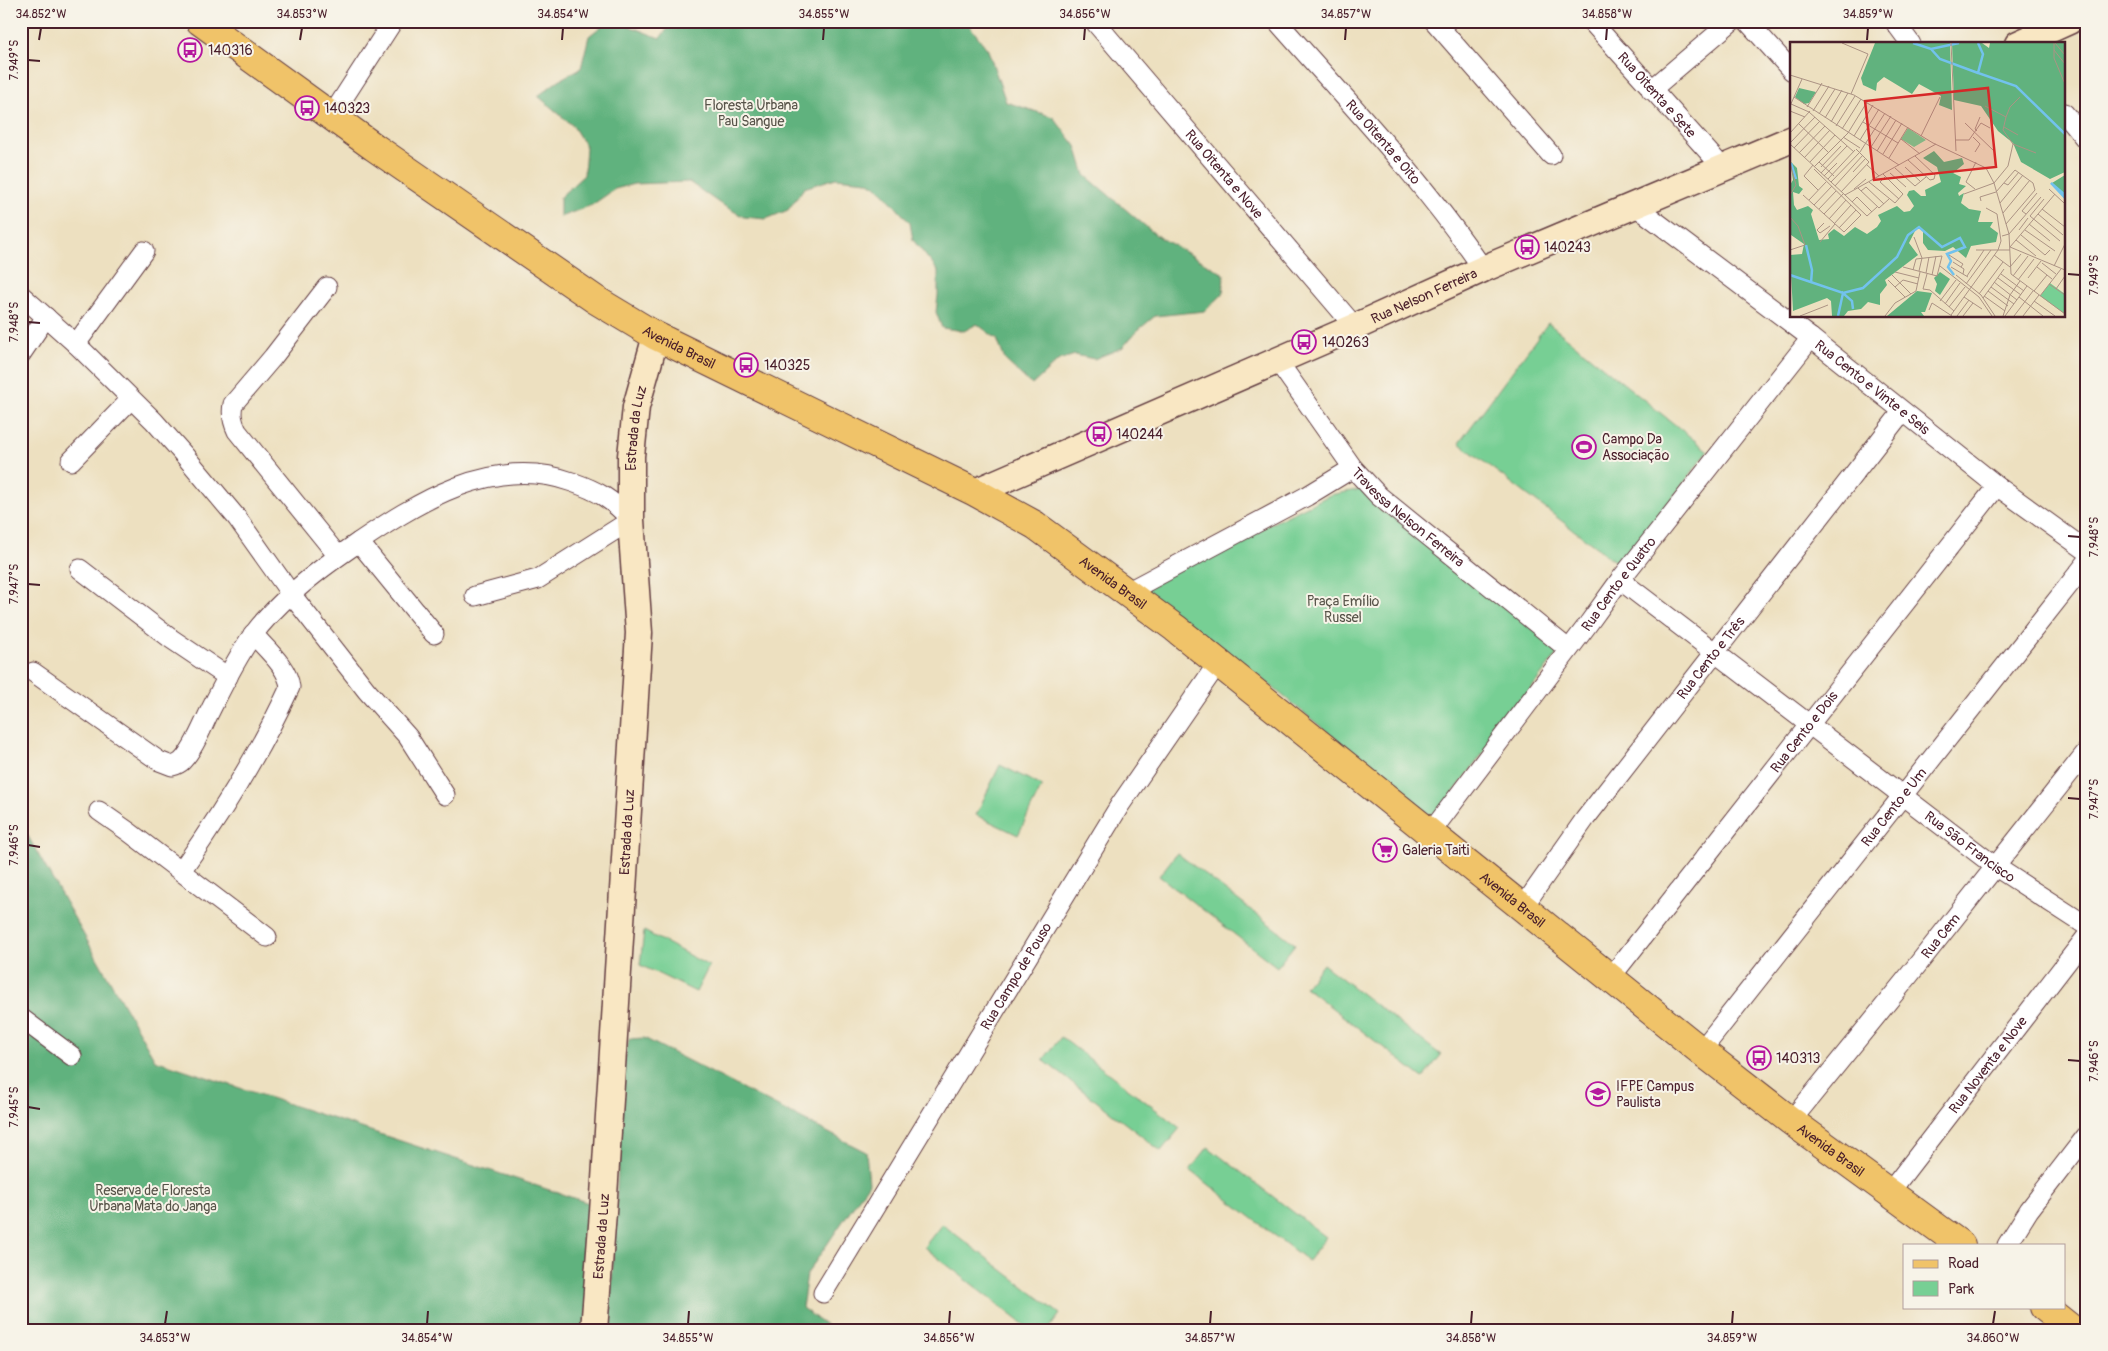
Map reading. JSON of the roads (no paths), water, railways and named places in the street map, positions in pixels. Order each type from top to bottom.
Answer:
[{"type":"main road","name":"Avenida Brasil","points":[[200,21],[331,116],[596,300],[656,336],[975,492],[1035,525],[1127,592],[1218,663],[1431,832],[1701,1051],[1791,1121],[1960,1244]]},
{"type":"main road","points":[[2022,42],[2069,21]]},
{"type":"main road","name":"Rua Nelson Ferreira","points":[[975,492],[1355,327],[1483,269],[1790,140]]},
{"type":"main road","name":"Estrada da Luz","points":[[594,1330],[639,633],[631,520],[630,456],[636,407],[656,336]]},
{"type":"main road","points":[[2045,1308],[2073,1330]]},
{"type":"street","points":[[331,116],[392,21]]},
{"type":"street","name":"Rua Oitenta e Nove","points":[[1094,21],[1355,327]]},
{"type":"street","name":"Rua Oitenta e Oito","points":[[1277,21],[1387,146],[1462,237],[1483,269]]},
{"type":"street","points":[[1434,21],[1550,155]]},
{"type":"street","name":"Rua Oitenta e Sete","points":[[1591,21],[1723,168]]},
{"type":"street","points":[[1651,90],[1732,21]]},
{"type":"street","points":[[1747,21],[1790,69]]},
{"type":"street","points":[[2066,115],[2087,141]]},
{"type":"street","name":"Rua Cento e Vinte e Seis","points":[[1634,205],[1790,316]]},
{"type":"street","points":[[76,344],[144,251]]},
{"type":"street","points":[[327,287],[273,357],[233,404],[232,412],[237,431],[338,556]]},
{"type":"street","points":[[21,295],[76,344],[154,420],[237,518],[291,594],[367,691],[408,737],[445,795]]},
{"type":"street","points":[[21,354],[46,317]]},
{"type":"street","name":"Rua Cento e Vinte e Seis","points":[[1796,320],[1811,338],[1902,412],[1997,486],[2087,551]]},
{"type":"street","name":"Rua Cento e Quatro","points":[[1431,832],[1620,580],[1811,338]]},
{"type":"street","name":"Travessa Nelson Ferreira","points":[[1277,360],[1353,468],[1379,496],[1568,649]]},
{"type":"street","points":[[71,461],[131,399]]},
{"type":"street","name":"Rua Cento e Três","points":[[1524,907],[1586,818],[1902,412]]},
{"type":"street","points":[[1127,592],[1307,496],[1353,468]]},
{"type":"street","points":[[33,672],[159,761],[172,766],[184,760],[200,735],[228,677],[253,634],[291,594],[338,556],[392,519],[435,496],[479,480],[509,473],[542,474],[560,477],[591,489],[616,503],[631,520],[538,579],[475,596]]},
{"type":"street","name":"Rua Cento e Dois","points":[[1611,977],[1997,486]]},
{"type":"street","points":[[358,542],[434,634]]},
{"type":"street","name":"Rua Cento e Um","points":[[1701,1051],[2087,562]]},
{"type":"street","points":[[80,569],[170,638],[228,677]]},
{"type":"street","name":"Rua São Francisco","points":[[1620,580],[1714,654],[1996,867],[2087,926]]},
{"type":"street","points":[[181,871],[215,824],[290,687],[290,680],[284,671],[253,634]]},
{"type":"street","name":"Rua Campo de Pouso","points":[[823,1293],[1120,806],[1218,663]]},
{"type":"street","name":"Rua Cem","points":[[1791,1121],[2087,751]]},
{"type":"street","points":[[99,811],[130,832],[267,937]]},
{"type":"street","name":"Rua Noventa e Nove","points":[[1889,1193],[2087,936]]},
{"type":"street","points":[[21,1018],[72,1056]]},
{"type":"street","points":[[2008,1244],[2029,1210],[2087,1135]]},
{"type":"street","points":[[2082,1330],[2087,1324]]},
{"type":"place","name":"140316","points":[[190,50]]},
{"type":"place","name":"140323","points":[[307,108]]},
{"type":"place","name":"140243","points":[[1527,247]]},
{"type":"place","name":"140263","points":[[1304,342]]},
{"type":"place","name":"140325","points":[[746,365]]},
{"type":"place","name":"140244","points":[[1099,434]]},
{"type":"place","name":"Campo Da Associação","points":[[1584,447]]},
{"type":"place","name":"Galeria Taiti","points":[[1385,850]]},
{"type":"place","name":"140313","points":[[1759,1058]]},
{"type":"place","name":"IFPE Campus Paulista","points":[[1598,1094]]},
{"type":"park label","name":"Floresta Urbana Pau Sangue","points":[[751,114]]},
{"type":"park label","name":"Praça Emílio Russel","points":[[1343,610]]},
{"type":"park label","name":"Reserva de Floresta Urbana Mata do Janga","points":[[153,1198]]}]
